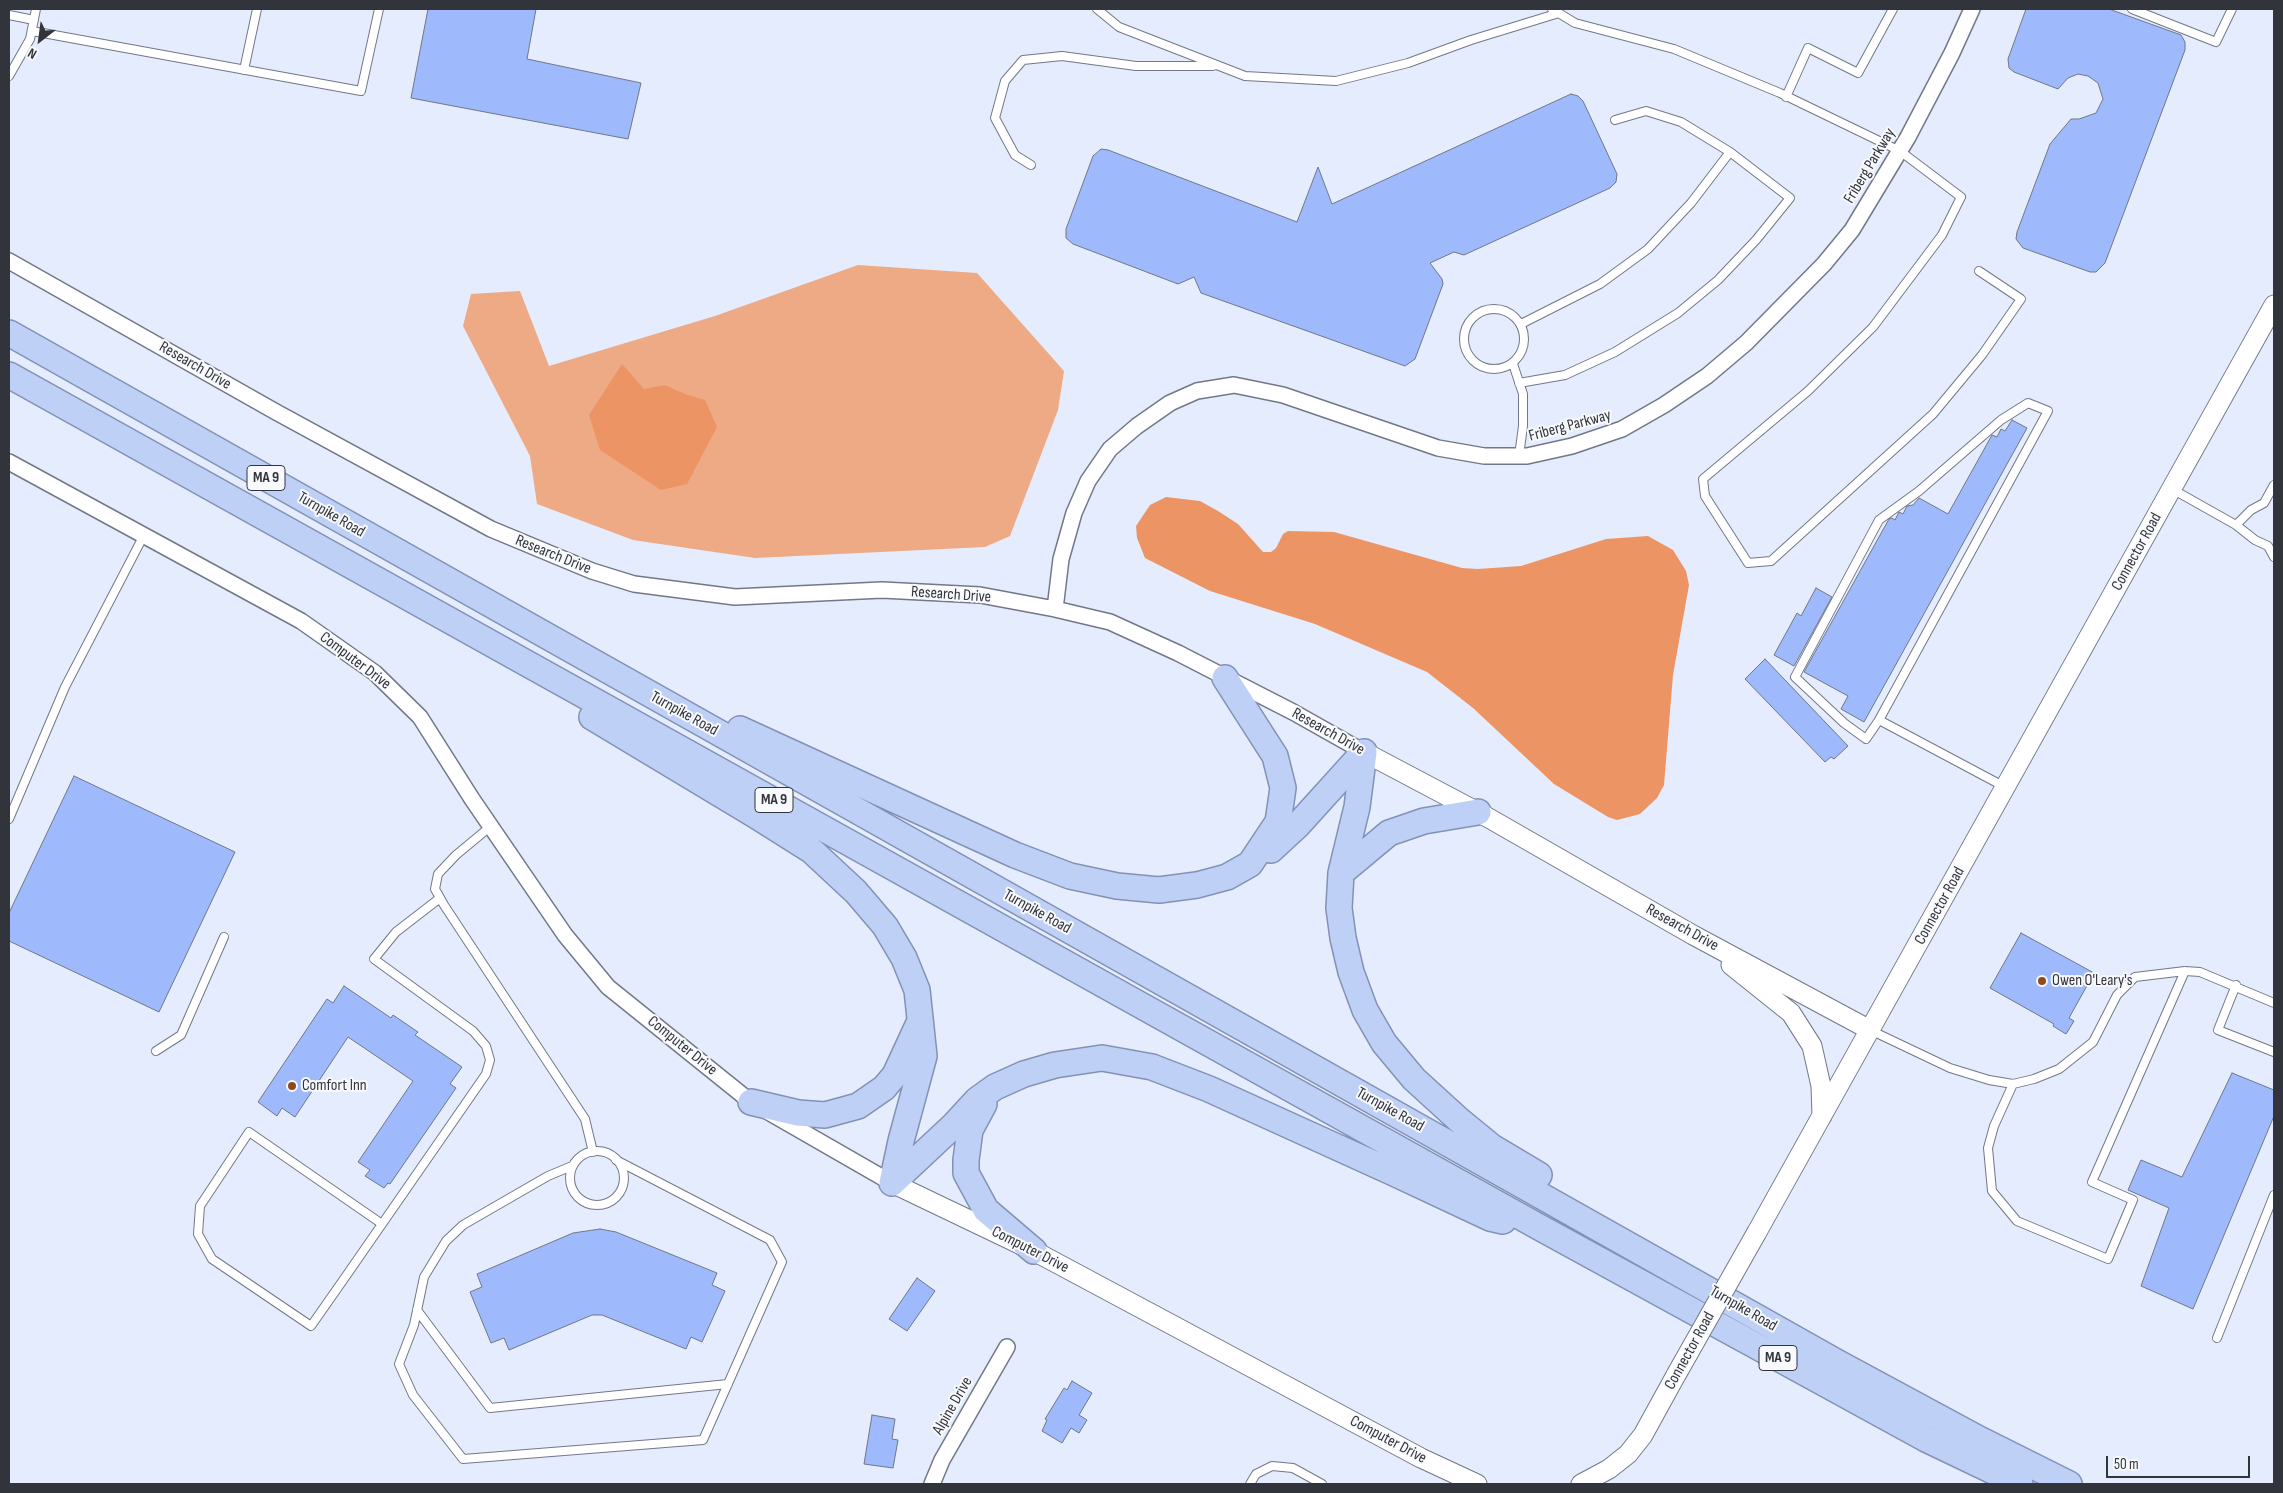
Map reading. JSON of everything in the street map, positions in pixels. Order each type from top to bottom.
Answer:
[{"type":"highway","name":"Turnpike Road","points":[[9,333],[1838,1363],[1979,1439],[2069,1484]]},
{"type":"highway","name":"Turnpike Road","points":[[9,375],[1538,1227],[1926,1439],[2020,1484]]},
{"type":"highway","points":[[211,486],[755,815],[812,851],[856,892],[885,926],[904,958],[917,990],[924,1056],[901,1141],[892,1183]]},
{"type":"highway","points":[[524,624],[751,734],[1015,855],[1070,876],[1117,886],[1159,890],[1197,885],[1227,877],[1250,864],[1292,831],[1364,752]]},
{"type":"highway","points":[[1225,678],[1274,756],[1283,788],[1278,822],[1250,864]]},
{"type":"highway","points":[[1364,752],[1357,807],[1341,873],[1339,908],[1343,938],[1351,972],[1365,1010],[1384,1043],[1414,1079],[1492,1147],[1564,1191],[1601,1229]]},
{"type":"highway","points":[[1341,873],[1389,833],[1424,821],[1478,812]]},
{"type":"highway","points":[[751,1102],[798,1113],[825,1115],[858,1106],[884,1088],[895,1075],[920,1021]]},
{"type":"highway","points":[[892,1183],[954,1125],[977,1100],[995,1087],[1024,1074],[1055,1065],[1102,1058],[1152,1067],[1209,1089],[1394,1172],[1490,1218],[1538,1227]]},
{"type":"highway","points":[[995,1087],[970,1130],[966,1173],[986,1210],[1034,1251]]},
{"type":"street","name":"Friberg Parkway","points":[[1054,609],[1061,559],[1074,513],[1088,481],[1110,449],[1137,426],[1170,403],[1198,391],[1234,385],[1283,395],[1438,448],[1484,456],[1519,456],[1572,446],[1622,429],[1707,376],[1746,343],[1824,264],[1852,230],[1900,152],[1952,53],[1972,9]]},
{"type":"street","name":"Research Drive","points":[[9,260],[276,412],[491,529],[592,571],[634,584],[735,597],[882,590],[980,595],[1110,622],[1178,653],[1293,712],[1478,812],[1693,934],[1870,1030]]},
{"type":"street","name":"Connector Road","points":[[1580,1484],[1609,1469],[1628,1454],[1643,1435],[2274,306]]},
{"type":"street","name":"Computer Drive","points":[[9,462],[301,621],[375,673],[420,716],[490,826],[565,936],[608,987],[751,1102],[892,1183],[1034,1251],[1421,1458],[1477,1484]]},
{"type":"street","points":[[1693,934],[1791,1013],[1812,1046],[1820,1086],[1822,1116]]},
{"type":"street","name":"Alpine Drive","points":[[932,1484],[942,1460],[1007,1347]]},
{"type":"street","points":[[1421,1458],[1460,1484]]},
{"type":"lane","points":[[9,76],[30,39],[36,9]]},
{"type":"lane","points":[[244,70],[257,9]]},
{"type":"lane","points":[[32,31],[361,91],[379,9]]},
{"type":"lane","points":[[1097,9],[1120,27],[1245,76],[1336,80],[1408,63],[1555,11],[1576,23],[1674,49],[1786,96],[1900,152],[1961,197],[1942,235],[1872,327],[1808,391],[1703,479],[1705,496],[1748,564],[1771,561],[1933,414],[1982,355],[2021,299],[1978,271]]},
{"type":"lane","points":[[1786,96],[1808,48],[1858,73],[1893,9]]},
{"type":"lane","points":[[2132,9],[2216,42],[2232,9]]},
{"type":"lane","points":[[9,14],[34,20]]},
{"type":"lane","points":[[1031,165],[1014,155],[995,118],[1005,81],[1022,60],[1062,56],[1136,66],[1217,66]]},
{"type":"lane","points":[[1519,383],[1565,375],[1615,352],[1678,313],[1718,280],[1756,240],[1790,198],[1730,152],[1681,122],[1646,111],[1615,120]]},
{"type":"lane","points":[[1521,324],[1600,284],[1648,249],[1691,204],[1730,152]]},
{"type":"lane","points":[[1497,309],[1511,313],[1521,324],[1525,338],[1522,353],[1513,364],[1499,370],[1485,368],[1472,361],[1465,348],[1464,333],[1471,320],[1482,311],[1497,309]]},
{"type":"lane","points":[[1513,364],[1523,394],[1523,418],[1519,456]]},
{"type":"lane","points":[[2028,403],[2048,411],[1879,720],[1866,739],[1844,724],[1795,677],[1879,520],[1919,491],[2001,420],[2028,403]]},
{"type":"lane","points":[[2236,525],[2251,510],[2264,503],[2274,485]]},
{"type":"lane","points":[[2172,489],[2236,525],[2255,540],[2271,544],[2274,557]]},
{"type":"lane","points":[[2264,503],[2274,505]]},
{"type":"lane","points":[[9,819],[65,687],[144,536]]},
{"type":"lane","points":[[1879,720],[2006,788]]},
{"type":"lane","points":[[490,826],[456,855],[438,874],[436,889],[440,898],[585,1119],[593,1152]]},
{"type":"lane","points":[[382,1224],[249,1132],[200,1206],[198,1234],[212,1259],[311,1326],[382,1224],[486,1074],[490,1060],[486,1046],[474,1031],[374,959],[396,932],[440,898]]},
{"type":"lane","points":[[156,1051],[181,1035],[224,937]]},
{"type":"lane","points":[[2014,1084],[1994,1126],[1988,1148],[1992,1191],[2017,1221],[2108,1259],[2133,1200],[2092,1182],[2185,971]]},
{"type":"lane","points":[[1870,1030],[1950,1068],[1989,1080],[2014,1084],[2034,1079],[2059,1069],[2093,1042],[2116,995],[2135,977],[2185,971],[2200,972],[2236,985],[2274,1003]]},
{"type":"lane","points":[[2236,985],[2218,1030],[2274,1052]]},
{"type":"lane","points":[[593,1152],[606,1153],[616,1160],[770,1240],[782,1262],[703,1440],[464,1459],[413,1395],[399,1364],[414,1325],[424,1277],[446,1241],[464,1225],[548,1176],[572,1166],[581,1156],[593,1152]]},
{"type":"lane","points":[[572,1166],[569,1179],[573,1191],[582,1201],[594,1205],[607,1203],[617,1196],[623,1184],[623,1172],[616,1160]]},
{"type":"lane","points":[[2217,1338],[2274,1195]]},
{"type":"lane","points":[[417,1310],[490,1408],[728,1384]]},
{"type":"lane","points":[[1250,1484],[1256,1474],[1272,1466],[1293,1468],[1322,1484]]},
{"type":"shaded area","points":[[858,265],[977,273],[1064,371],[1058,410],[1010,536],[985,547],[755,558],[633,540],[537,504],[530,456],[463,326],[471,294],[520,291],[549,366],[715,316]]},
{"type":"shaded area","points":[[622,364],[644,389],[665,385],[705,400],[717,427],[687,484],[661,490],[600,450],[589,415]]},
{"type":"shaded area","points":[[1166,497],[1200,501],[1218,511],[1238,524],[1263,552],[1271,552],[1276,548],[1283,534],[1288,531],[1334,532],[1462,568],[1478,569],[1521,566],[1606,539],[1648,536],[1673,550],[1686,571],[1689,585],[1673,675],[1664,785],[1657,798],[1640,814],[1617,820],[1608,817],[1554,784],[1473,708],[1427,672],[1315,624],[1210,591],[1145,558],[1137,538],[1136,526],[1150,505]]},
{"type":"building","points":[[428,9],[536,9],[527,59],[641,83],[628,139],[411,98]]},
{"type":"building","points":[[2026,9],[2109,9],[2181,35],[2185,42],[2185,50],[2105,263],[2096,272],[2090,272],[2023,248],[2016,239],[2050,144],[2071,119],[2079,119],[2096,113],[2103,99],[2098,83],[2088,76],[2078,74],[2068,78],[2058,89],[2014,72],[2009,68],[2008,59]]},
{"type":"building","points":[[1571,94],[1578,96],[1583,101],[1617,174],[1616,182],[1610,188],[1464,255],[1454,252],[1430,263],[1442,279],[1443,284],[1415,359],[1405,366],[1201,293],[1194,277],[1178,284],[1073,244],[1066,238],[1066,229],[1093,156],[1101,149],[1108,150],[1297,222],[1318,167],[1332,204]]},
{"type":"building","points":[[2012,420],[2027,428],[1864,722],[1841,709],[1848,696],[1804,672],[1889,519],[1895,520],[1899,512],[1903,514],[1907,506],[1913,505],[1919,498],[1948,514],[1992,435],[1997,437],[2001,429],[2005,431]]},
{"type":"building","points":[[1816,588],[1832,597],[1794,666],[1774,655],[1797,613],[1801,616]]},
{"type":"building","points":[[1765,659],[1848,746],[1834,759],[1831,757],[1825,762],[1745,679]]},
{"type":"building","points":[[74,776],[235,852],[159,1012],[9,941],[9,913]]},
{"type":"building","name":"Owen O'Leary's","points":[[2021,933],[2094,973],[2069,1018],[2074,1021],[2066,1034],[2053,1026],[2054,1024],[1990,988]]},
{"type":"building","name":"Comfort Inn","points":[[344,986],[391,1018],[393,1015],[418,1032],[415,1035],[462,1067],[450,1084],[456,1088],[390,1184],[388,1183],[384,1188],[365,1176],[370,1170],[358,1162],[413,1081],[348,1037],[295,1117],[282,1108],[277,1116],[258,1102],[327,999],[333,1003]]},
{"type":"building","points":[[2232,1073],[2274,1090],[2274,1116],[2193,1309],[2141,1286],[2169,1208],[2128,1190],[2141,1160],[2182,1177]]},
{"type":"building","points":[[600,1229],[616,1232],[717,1273],[712,1285],[725,1291],[702,1342],[691,1337],[686,1349],[602,1315],[592,1315],[509,1350],[504,1338],[491,1343],[470,1292],[482,1287],[477,1274],[573,1233]]},
{"type":"building","points":[[917,1278],[935,1291],[907,1331],[889,1319]]},
{"type":"building","points":[[1072,1381],[1092,1393],[1079,1415],[1087,1420],[1079,1433],[1071,1428],[1062,1443],[1042,1431],[1047,1420],[1045,1419],[1064,1388],[1067,1390]]},
{"type":"building","points":[[872,1415],[895,1419],[892,1439],[898,1440],[893,1468],[864,1464]]},
{"type":"place","name":"Owen O'Leary's","points":[[2042,981]]},
{"type":"place","name":"Comfort Inn","points":[[292,1086]]}]
